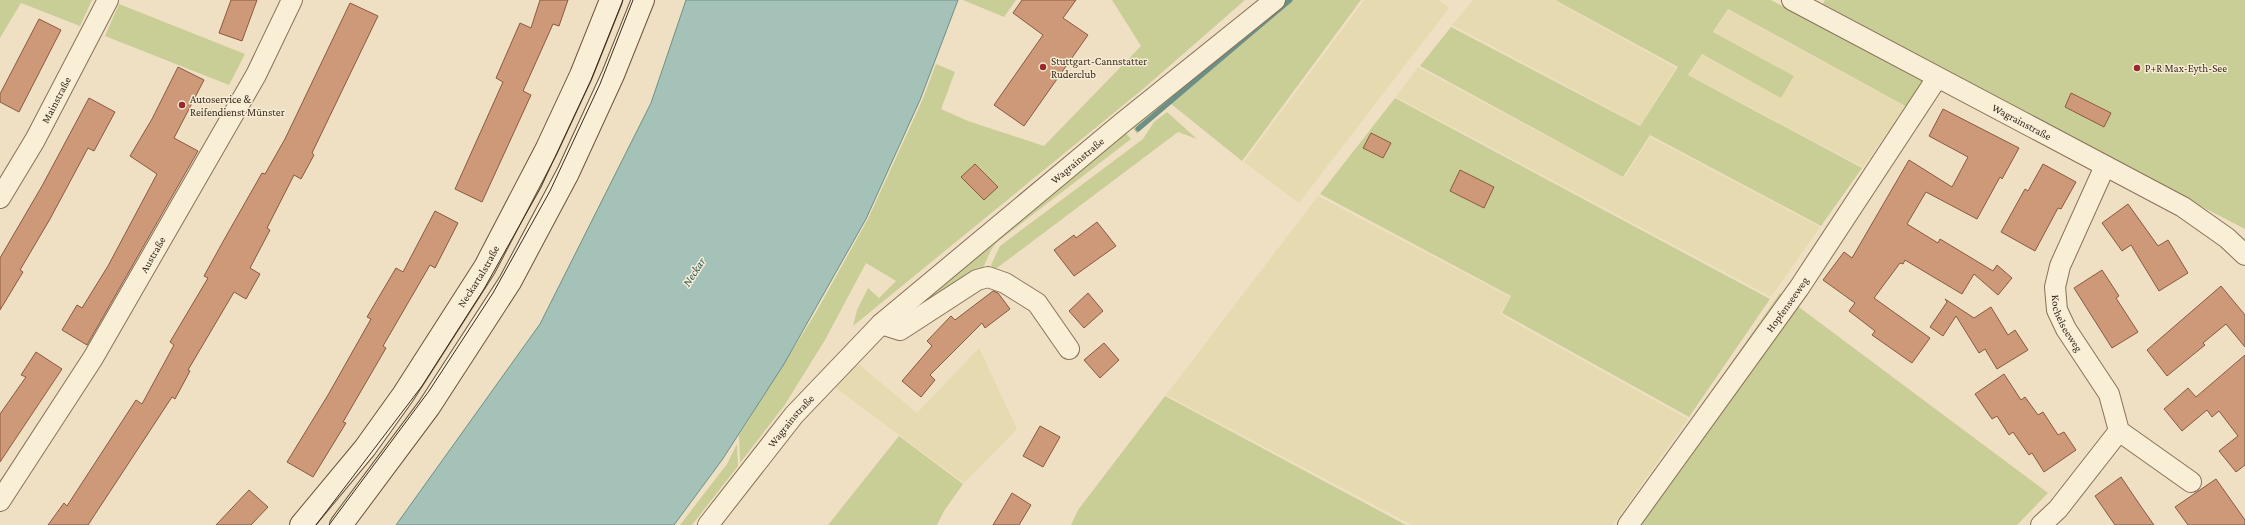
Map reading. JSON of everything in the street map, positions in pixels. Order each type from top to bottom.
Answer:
[{"type":"main road","name":"Neckartalstraße","points":[[301,525],[365,448],[402,395],[485,267],[556,128],[581,75],[611,0]]},
{"type":"main road","points":[[340,525],[429,407],[510,282],[568,173],[612,75],[642,0]]},
{"type":"street","name":"Mainstraße","points":[[0,198],[35,140],[108,0]]},
{"type":"street","name":"Austraße","points":[[0,501],[93,358],[256,75],[292,0]]},
{"type":"street","name":"Wagrainstraße","points":[[708,525],[794,415],[881,324],[1122,123],[1275,0]]},
{"type":"street","name":"Wagrainstraße","points":[[1792,0],[2183,208],[2227,238],[2245,255]]},
{"type":"street","name":"Hopfenseeweg","points":[[1628,525],[1799,288],[1937,78]]},
{"type":"street","name":"Kochelseeweg","points":[[2105,166],[2060,266],[2055,287],[2058,310],[2066,328],[2109,394],[2119,431]]},
{"type":"street","points":[[881,324],[900,330],[977,280],[988,277],[1005,283],[1037,303],[1069,349]]},
{"type":"street","points":[[2041,525],[2058,509],[2119,431],[2191,482]]},
{"type":"shaded area","points":[[1364,0],[1439,0],[1449,8],[1299,203],[1244,162]]},
{"type":"shaded area","points":[[1473,0],[1553,0],[1676,68],[1640,125],[1452,25]]},
{"type":"shaded area","points":[[1728,10],[1906,107],[1863,167],[1689,75],[1702,55],[1781,98],[1794,76],[1714,32]]},
{"type":"shaded area","points":[[1418,67],[1624,178],[1650,137],[1820,227],[1771,297],[1396,97]]},
{"type":"shaded area","points":[[1318,196],[1510,297],[1500,314],[1688,419],[1613,525],[1412,525],[1166,395]]},
{"type":"shaded area","points":[[979,348],[1017,429],[964,483],[833,386],[856,362],[917,413]]},
{"type":"green space","points":[[0,0],[92,0],[80,26],[21,3],[0,38]]},
{"type":"green space","points":[[963,0],[1016,0],[1004,17]]},
{"type":"green space","points":[[1112,0],[1245,0],[1143,89],[853,326],[857,310],[868,288],[879,298],[896,281],[866,263],[825,340],[784,406],[740,463],[739,435],[815,314],[868,219],[922,101],[936,64],[955,72],[941,109],[968,121],[1044,146],[1141,46]]},
{"type":"green space","points":[[1285,0],[1361,0],[1242,161],[1170,103],[1150,120],[1137,134],[1133,128]]},
{"type":"green space","points":[[1555,0],[1771,0],[1924,81],[1907,107],[1728,9],[1713,32],[1794,76],[1781,98],[1702,54],[1688,75],[1862,168],[1821,226],[1650,135],[1623,177],[1420,66],[1451,27],[1640,126],[1678,67]]},
{"type":"green space","points":[[1825,0],[2245,0],[2245,229],[1820,9]]},
{"type":"green space","points":[[119,4],[245,54],[229,85],[105,36]]},
{"type":"green space","points":[[1395,98],[1770,299],[1689,417],[1502,313],[1511,296],[1320,194]]},
{"type":"green space","points":[[1167,112],[1197,139],[1178,132],[997,268],[993,268],[991,265],[1000,246],[1143,139],[1154,122]]},
{"type":"green space","points":[[1126,133],[1131,139],[996,243],[991,250],[983,268],[902,318]]},
{"type":"green space","points":[[1780,293],[2048,493],[2017,525],[1618,525]]},
{"type":"green space","points":[[1165,396],[1406,525],[1071,525],[1078,510]]},
{"type":"green space","points":[[899,436],[963,484],[944,511],[937,525],[828,525]]},
{"type":"green space","points":[[737,444],[738,466],[692,525],[680,525],[727,464]]},
{"type":"water","name":"Neckar","points":[[686,0],[958,0],[920,100],[866,219],[784,364],[722,460],[674,525],[396,525],[540,324],[651,103]]},
{"type":"building","points":[[231,0],[257,0],[242,41],[219,33]]},
{"type":"building","points":[[540,0],[568,0],[559,26],[553,24],[523,91],[531,95],[482,202],[455,189],[503,82],[496,78],[520,23],[531,28]]},
{"type":"building","name":"Stuttgart-Cannstatter Ruderclub","points":[[1022,0],[1076,0],[1063,18],[1088,35],[1024,126],[994,105],[1043,35],[1013,13]]},
{"type":"building","points":[[350,3],[378,16],[312,153],[314,155],[301,179],[294,175],[267,228],[270,230],[250,268],[260,274],[246,299],[234,292],[188,370],[190,371],[175,399],[172,397],[88,525],[48,525],[64,503],[67,506],[136,400],[142,404],[174,345],[170,342],[208,278],[204,276],[262,173],[265,174],[285,139]]},
{"type":"building","points":[[39,19],[61,30],[19,112],[0,102],[0,94]]},
{"type":"building","points":[[178,67],[204,80],[174,138],[198,151],[87,345],[62,330],[77,305],[82,308],[108,266],[157,174],[130,156],[152,119]]},
{"type":"building","points":[[2071,93],[2111,113],[2104,127],[2065,107]]},
{"type":"building","points":[[89,98],[115,112],[94,151],[88,148],[50,219],[20,270],[23,272],[0,310],[0,258],[42,186]]},
{"type":"building","points":[[1943,109],[2019,148],[2002,179],[2000,177],[1977,219],[1926,192],[1907,224],[1938,243],[1940,239],[1993,271],[1997,265],[2012,278],[1998,295],[1974,274],[1962,294],[1905,260],[1903,264],[1900,263],[1874,298],[1930,338],[1912,363],[1872,335],[1875,331],[1849,311],[1855,303],[1823,280],[1844,252],[1852,258],[1909,160],[1952,187],[1968,157],[1929,136]]},
{"type":"building","points":[[1371,133],[1391,143],[1383,158],[1363,148]]},
{"type":"building","points":[[975,164],[998,187],[984,200],[961,177]]},
{"type":"building","points":[[2043,164],[2076,182],[2061,209],[2058,208],[2035,251],[2001,232],[2025,189],[2028,191]]},
{"type":"building","points":[[1460,170],[1494,187],[1484,208],[1450,191]]},
{"type":"building","points":[[2128,204],[2158,246],[2168,240],[2188,273],[2159,291],[2131,245],[2122,251],[2102,223]]},
{"type":"building","points":[[435,211],[458,223],[435,268],[430,265],[383,346],[386,348],[343,422],[346,423],[313,477],[287,462],[328,395],[371,319],[367,317],[396,268],[403,272]]},
{"type":"building","points":[[1097,222],[1116,246],[1074,276],[1054,250],[1074,235],[1076,238]]},
{"type":"building","points":[[2102,270],[2119,296],[2116,298],[2138,332],[2112,348],[2074,288]]},
{"type":"building","points":[[2221,286],[2245,315],[2245,347],[2226,324],[2203,343],[2205,345],[2167,376],[2147,350]]},
{"type":"building","points":[[993,291],[998,293],[1010,309],[985,328],[982,323],[930,375],[935,380],[921,397],[902,381],[932,346],[927,341],[951,316],[955,320]]},
{"type":"building","points":[[1088,293],[1103,311],[1084,328],[1069,311]]},
{"type":"building","points":[[1945,299],[1974,318],[1991,307],[2008,335],[2015,330],[2028,350],[1997,369],[1985,349],[1979,353],[1956,316],[1943,336],[1930,327],[1947,302]]},
{"type":"building","points":[[1104,343],[1119,360],[1100,378],[1084,360]]},
{"type":"building","points":[[36,352],[62,369],[0,462],[0,414],[26,377],[21,375]]},
{"type":"building","points":[[2245,355],[2245,465],[2236,472],[2219,451],[2238,436],[2219,411],[2212,417],[2207,410],[2182,431],[2164,409],[2188,388],[2196,397]]},
{"type":"building","points":[[2004,374],[2021,400],[2025,397],[2038,415],[2043,412],[2058,435],[2064,432],[2076,450],[2044,472],[2032,453],[2029,455],[2013,432],[2009,435],[1997,416],[1992,419],[1975,394]]},
{"type":"building","points":[[1040,426],[1060,437],[1043,467],[1023,456]]},
{"type":"building","points":[[2121,477],[2154,525],[2115,525],[2095,496]]},
{"type":"building","points":[[2216,479],[2245,520],[2245,525],[2188,525],[2175,507]]},
{"type":"building","points":[[249,490],[268,507],[251,525],[216,525]]},
{"type":"building","points":[[1012,493],[1031,505],[1019,525],[993,525]]},
{"type":"waterway","points":[[1138,129],[1290,0]]},
{"type":"tram line","points":[[316,525],[422,386],[484,289],[541,187],[591,80],[623,0]]},
{"type":"tram line","points":[[329,525],[429,391],[493,293],[550,191],[600,84],[633,0]]},
{"type":"place","name":"Stuttgart-Cannstatter Ruderclub","points":[[1043,67]]},
{"type":"place","name":"P+R Max-Eyth-See","points":[[2137,68]]},
{"type":"place","name":"Autoservice & Reifendienst Münster","points":[[182,105]]}]
